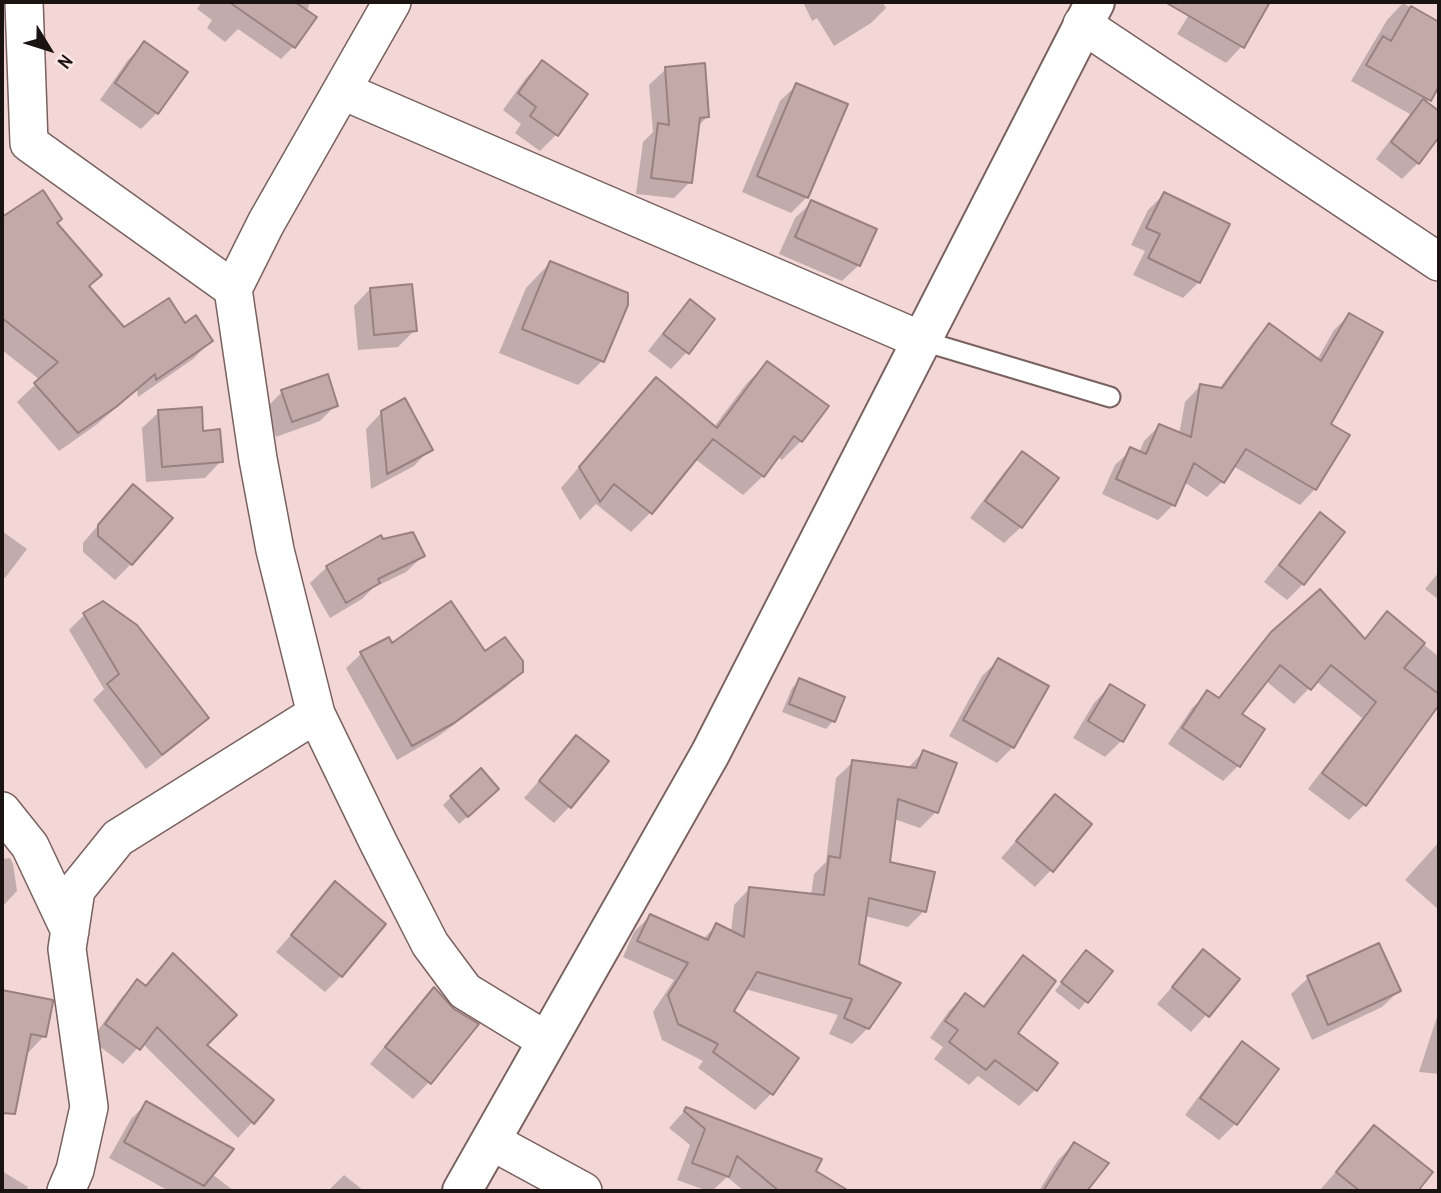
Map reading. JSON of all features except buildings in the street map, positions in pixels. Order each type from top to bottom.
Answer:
[{"type":"street","points":[[23,2],[29,143],[233,289]]},
{"type":"street","points":[[392,2],[266,223],[233,289],[258,459],[273,537],[316,714],[430,944],[465,991],[547,1041]]},
{"type":"street","points":[[462,1191],[710,754],[1089,13],[1439,261]]},
{"type":"street","points":[[343,91],[923,341]]},
{"type":"street","points":[[66,1191],[75,1170],[89,1107],[67,949],[76,890],[118,838],[316,714]]},
{"type":"street","points":[[2,811],[30,846],[70,931]]},
{"type":"street","points":[[491,1141],[583,1191]]},
{"type":"lane","points":[[923,341],[1110,397]]}]
